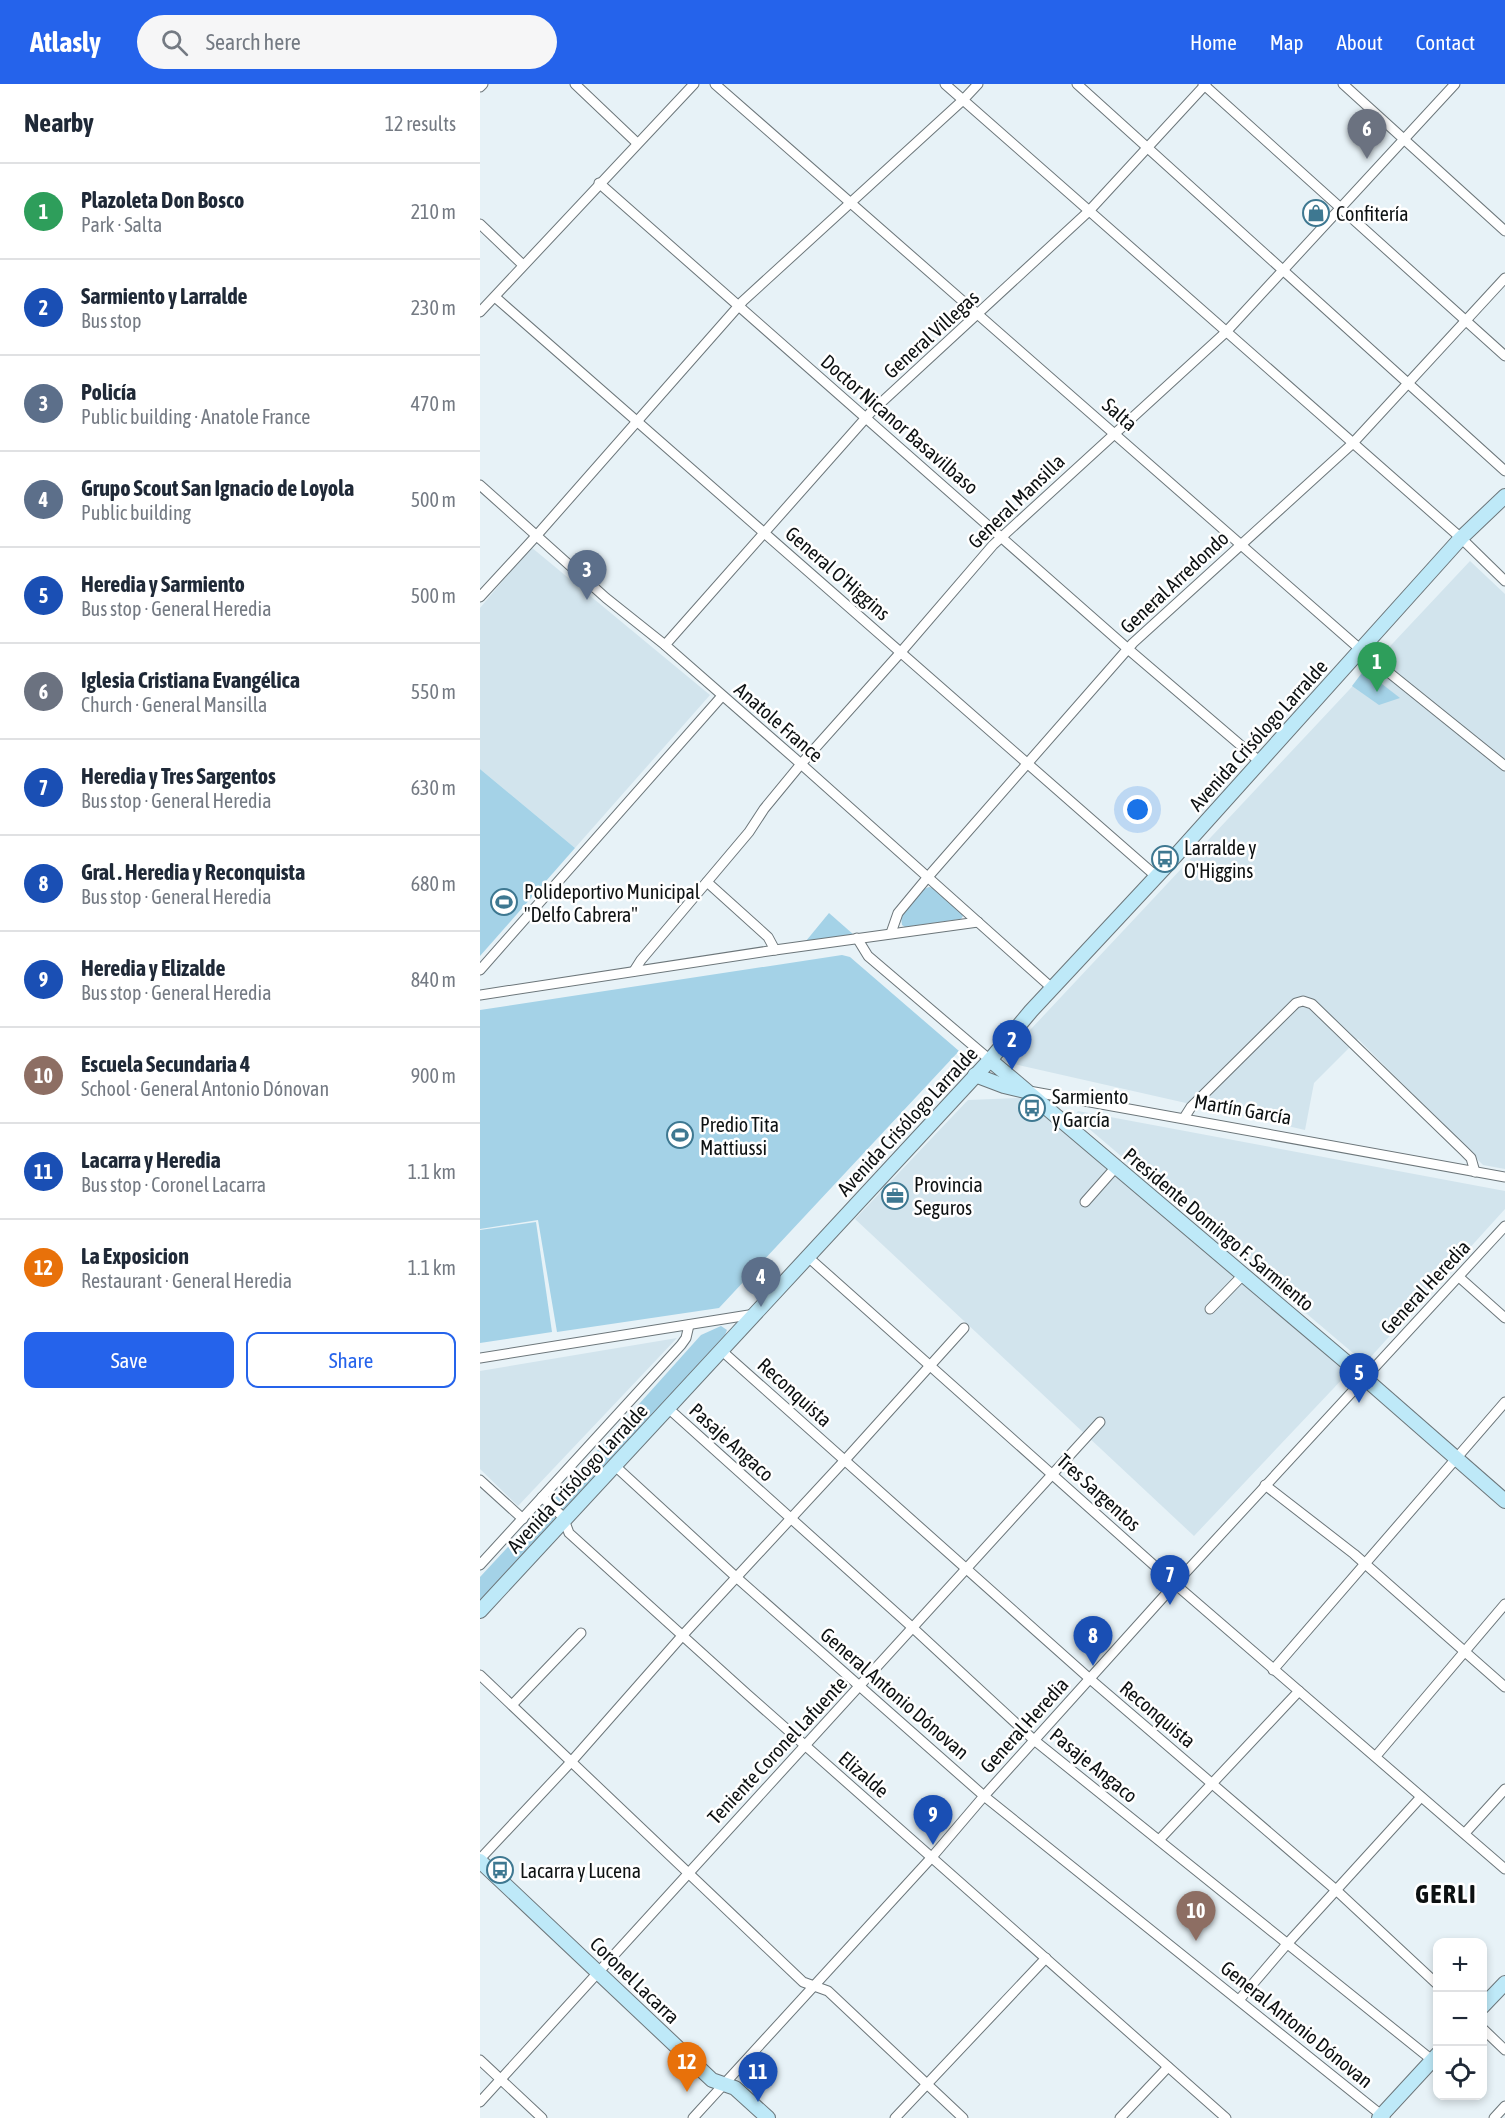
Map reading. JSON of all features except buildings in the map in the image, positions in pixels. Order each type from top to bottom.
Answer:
[{"type":"main road","name":"Avenida Crisólogo Larralde","points":[[480,1611],[975,1075],[987,1057],[1156,877],[1461,538],[1505,496]]},
{"type":"main road","name":"Presidente Domingo F. Sarmiento","points":[[987,1057],[1505,1501]]},
{"type":"main road","name":"Martín García","points":[[975,1075],[996,1084],[1026,1091]]},
{"type":"main road","name":"Coronel Lacarra","points":[[480,1860],[712,2080],[740,2092],[768,2118]]},
{"type":"main road","points":[[1487,2002],[1505,1983]]},
{"type":"main road","points":[[1382,2117],[1433,2059]]},
{"type":"street","points":[[575,84],[637,143]]},
{"type":"street","points":[[480,312],[694,84]]},
{"type":"street","name":"Salta","points":[[715,84],[1361,650],[1505,766]]},
{"type":"street","points":[[945,84],[1461,538],[1505,581]]},
{"type":"street","points":[[480,597],[738,307],[978,84]]},
{"type":"street","points":[[1077,84],[1505,471]]},
{"type":"street","points":[[1205,84],[1505,356]]},
{"type":"street","name":"General Villegas","points":[[665,645],[866,418],[1089,211],[1205,84]]},
{"type":"street","points":[[1343,84],[1505,231]]},
{"type":"street","name":"General Mansilla","points":[[634,972],[641,960],[749,832],[764,809],[801,764],[1001,536],[1226,332],[1455,84]]},
{"type":"street","name":"Doctor Nicanor Basavilbaso","points":[[599,183],[1128,649],[1259,761]]},
{"type":"street","points":[[480,224],[523,265]]},
{"type":"street","name":"General Arredondo","points":[[891,933],[898,913],[927,878],[1128,649],[1352,444],[1505,278]]},
{"type":"street","name":"General O'Higgins","points":[[495,297],[1029,763],[1156,877]]},
{"type":"street","name":"Anatole France","points":[[480,485],[606,598],[665,645],[801,764],[1053,989]]},
{"type":"street","points":[[480,970],[722,696]]},
{"type":"street","points":[[707,882],[768,937],[775,950]]},
{"type":"street","points":[[480,996],[775,950],[978,922]]},
{"type":"street","name":"Presidente Domingo F. Sarmiento","points":[[857,938],[868,956],[987,1057]]},
{"type":"street","points":[[1184,1118],[1191,1107],[1296,1003],[1303,1000],[1312,1004],[1464,1151],[1471,1158],[1475,1172]]},
{"type":"street","name":"Martín García","points":[[1026,1091],[1505,1177]]},
{"type":"street","points":[[1085,1202],[1116,1167]]},
{"type":"street","name":"General Heredia","points":[[693,2118],[932,1857],[1034,1740],[1265,1485],[1505,1226]]},
{"type":"street","name":"Tres Sargentos","points":[[808,1257],[1175,1584],[1505,1869]]},
{"type":"street","points":[[1210,1309],[1242,1275]]},
{"type":"street","points":[[1459,1277],[1505,1318]]},
{"type":"street","points":[[480,1358],[755,1314]]},
{"type":"street","points":[[480,1565],[681,1345],[686,1338],[689,1325]]},
{"type":"street","points":[[480,1860],[964,1328]]},
{"type":"street","name":"Reconquista","points":[[722,1351],[1089,1679],[1336,1890],[1433,1982]]},
{"type":"street","points":[[1273,1670],[1505,1402]]},
{"type":"street","name":"Pasaje Angaco","points":[[668,1408],[1034,1740],[1287,1944],[1433,2055]]},
{"type":"street","name":"Teniente Coronel Lafuente","points":[[480,2102],[1100,1422]]},
{"type":"street","name":"General Antonio Dónovan","points":[[614,1465],[736,1578],[984,1796],[1382,2117]]},
{"type":"street","points":[[480,1480],[523,1519]]},
{"type":"street","points":[[1265,1485],[1364,1563],[1505,1687]]},
{"type":"street","name":"Elizalde","points":[[542,1497],[563,1517],[569,1533],[682,1636],[1226,2118]]},
{"type":"street","points":[[1376,1756],[1505,1604]]},
{"type":"street","points":[[512,1706],[581,1633]]},
{"type":"street","points":[[480,1676],[689,1872],[802,1982],[828,1991],[963,2118]]},
{"type":"street","points":[[1159,1840],[1299,1691]]},
{"type":"street","points":[[1465,1833],[1505,1789]]},
{"type":"street","points":[[1239,2000],[1421,1797]]},
{"type":"street","points":[[895,2118],[1046,1958]]},
{"type":"street","points":[[1487,2033],[1505,2050]]},
{"type":"street","points":[[480,2060],[542,2118]]},
{"type":"street","points":[[1120,2118],[1168,2067]]},
{"type":"street","points":[[1494,2118],[1505,2106]]},
{"type":"shaded area","points":[[531,547],[710,695],[575,848],[480,769],[480,608]]},
{"type":"shaded area","points":[[1470,561],[1505,594],[1505,1169],[1483,1165],[1358,1039],[1314,1083],[1305,1130],[1001,1061]]},
{"type":"shaded area","points":[[1364,670],[1400,698],[1379,705],[1352,686]]},
{"type":"shaded area","name":"Polideportivo Municipal \"Delfo Cabrera\"","points":[[480,769],[575,848],[480,956]]},
{"type":"shaded area","points":[[934,888],[963,916],[961,919],[905,927],[902,925],[901,917],[924,889]]},
{"type":"shaded area","points":[[829,913],[854,935],[806,941]]},
{"type":"shaded area","name":"Predio Tita Mattiussi","points":[[842,955],[850,957],[959,1051],[719,1308],[557,1332],[538,1220],[480,1229],[480,1010]]},
{"type":"shaded area","points":[[1040,1097],[1349,1372],[1194,1536],[855,1219],[968,1100]]},
{"type":"shaded area","points":[[1078,1111],[1505,1191],[1505,1209],[1367,1361],[1360,1359],[1074,1116]]},
{"type":"shaded area","points":[[536,1222],[552,1332],[480,1343],[480,1230]]},
{"type":"shaded area","points":[[721,1326],[727,1330],[725,1335],[565,1510],[552,1501],[701,1335]]},
{"type":"shaded area","points":[[677,1338],[518,1506],[480,1469],[480,1371]]},
{"type":"shaded area","points":[[546,1506],[556,1515],[555,1519],[480,1601],[480,1577]]},
{"type":"place","name":"Iglesia Cristiana Evangélica","points":[[1367,159]]},
{"type":"place","name":"Confitería","points":[[1316,213]]},
{"type":"place","name":"Policía","points":[[587,600]]},
{"type":"place","name":"Plazoleta Don Bosco","points":[[1377,692]]},
{"type":"place","name":"Larralde y O'Higgins","points":[[1165,859]]},
{"type":"place","name":"Polideportivo Municipal \"Delfo Cabrera\"","points":[[504,902]]},
{"type":"place","name":"Sarmiento y Larralde","points":[[1012,1070]]},
{"type":"place","name":"Sarmiento y García","points":[[1032,1108]]},
{"type":"place","name":"Predio Tita Mattiussi","points":[[680,1135]]},
{"type":"place","name":"Provincia Seguros","points":[[895,1196]]},
{"type":"place","name":"Grupo Scout San Ignacio de Loyola","points":[[761,1307]]},
{"type":"place","name":"Heredia y Sarmiento","points":[[1359,1403]]},
{"type":"place","name":"Heredia y Tres Sargentos","points":[[1170,1605]]},
{"type":"place","name":"Gral . Heredia y Reconquista","points":[[1093,1666]]},
{"type":"place","name":"Heredia y Elizalde","points":[[933,1845]]},
{"type":"place","name":"Lacarra y Lucena","points":[[500,1870]]},
{"type":"place","name":"Escuela Secundaria 4","points":[[1196,1941]]},
{"type":"place","name":"La Exposicion","points":[[687,2092]]},
{"type":"place","name":"Lacarra y Heredia","points":[[758,2102]]},
{"type":"district","name":"GERLI","points":[[1446,1894]]}]
